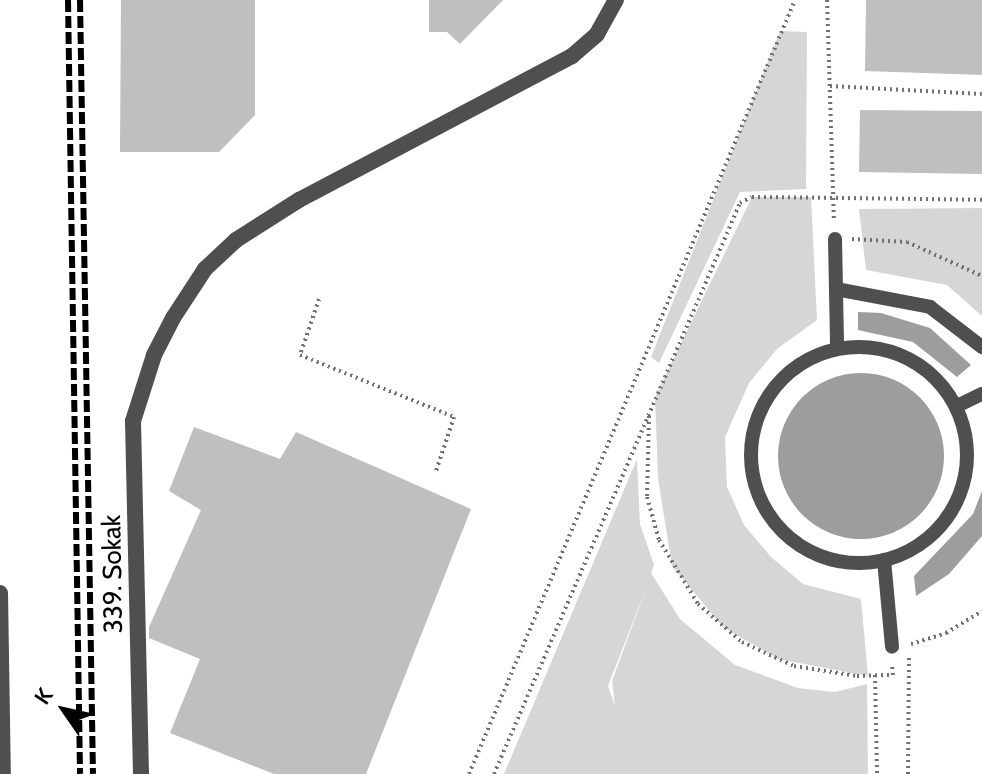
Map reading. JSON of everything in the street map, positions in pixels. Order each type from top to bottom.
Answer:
[{"type":"street","name":"339. Sokak","points":[[141,774],[133,421],[154,355],[173,318],[205,269],[236,240],[299,200],[572,56],[597,34],[616,0]]},
{"type":"street","points":[[835,239],[837,348]]},
{"type":"street","points":[[836,289],[930,307],[982,347]]},
{"type":"street","points":[[873,347],[907,357],[936,377],[957,406],[967,441],[967,465],[953,511],[930,539],[884,560],[863,565],[827,560],[794,543],[769,517],[754,484],[750,449],[755,426],[777,384],[804,361],[837,348],[873,347]]},
{"type":"street","points":[[957,406],[982,394]]},
{"type":"street","points":[[884,560],[892,647]]},
{"type":"street","points":[[0,593],[3,774]]},
{"type":"path","points":[[469,774],[795,0]]},
{"type":"path","points":[[827,0],[835,239],[907,242],[982,276]]},
{"type":"path","points":[[830,86],[982,94]]},
{"type":"path","points":[[494,774],[740,203],[752,197],[982,200]]},
{"type":"path","points":[[319,299],[300,355],[454,417],[436,471]]},
{"type":"path","points":[[651,405],[646,433],[647,497],[659,540],[698,604],[742,642],[794,666],[834,676],[893,675],[892,647],[946,633],[982,611]]},
{"type":"path","points":[[908,774],[909,644]]},
{"type":"path","points":[[875,675],[877,774]]},
{"type":"shaded area","points":[[780,31],[807,32],[806,189],[740,192],[659,363],[651,357]]},
{"type":"shaded area","points":[[752,197],[811,197],[817,320],[777,349],[749,383],[725,437],[727,487],[744,525],[771,557],[803,584],[861,599],[868,676],[778,659],[723,627],[672,566],[658,478],[655,397]]},
{"type":"shaded area","points":[[982,208],[982,316],[947,285],[866,270],[859,209]]},
{"type":"shaded area","points":[[858,312],[881,313],[930,328],[971,365],[957,377],[913,342],[858,330]]},
{"type":"shaded area","points":[[861,373],[893,379],[920,397],[938,424],[944,456],[938,488],[920,515],[893,533],[861,539],[829,533],[802,515],[784,488],[778,456],[784,424],[802,397],[829,379]]},
{"type":"shaded area","points":[[637,459],[640,524],[654,565],[651,573],[680,619],[735,665],[798,688],[835,692],[867,684],[868,774],[504,774]],"holes":[[[648,583],[612,681],[615,706],[608,686]]]},
{"type":"shaded area","points":[[982,491],[982,536],[949,574],[916,596],[914,576],[973,514]]},
{"type":"building","points":[[121,0],[255,0],[255,115],[219,152],[120,152]]},
{"type":"building","points":[[429,0],[503,0],[460,44],[447,32],[429,32]]},
{"type":"building","points":[[866,0],[982,0],[982,75],[865,71]]},
{"type":"building","points":[[860,110],[982,111],[982,174],[859,172]]},
{"type":"building","points":[[194,427],[280,459],[296,432],[471,509],[366,774],[274,774],[170,733],[200,659],[149,638],[149,627],[201,510],[169,491]]},
{"type":"railway","points":[[68,0],[80,774]]},
{"type":"railway","points":[[80,0],[93,774]]}]
